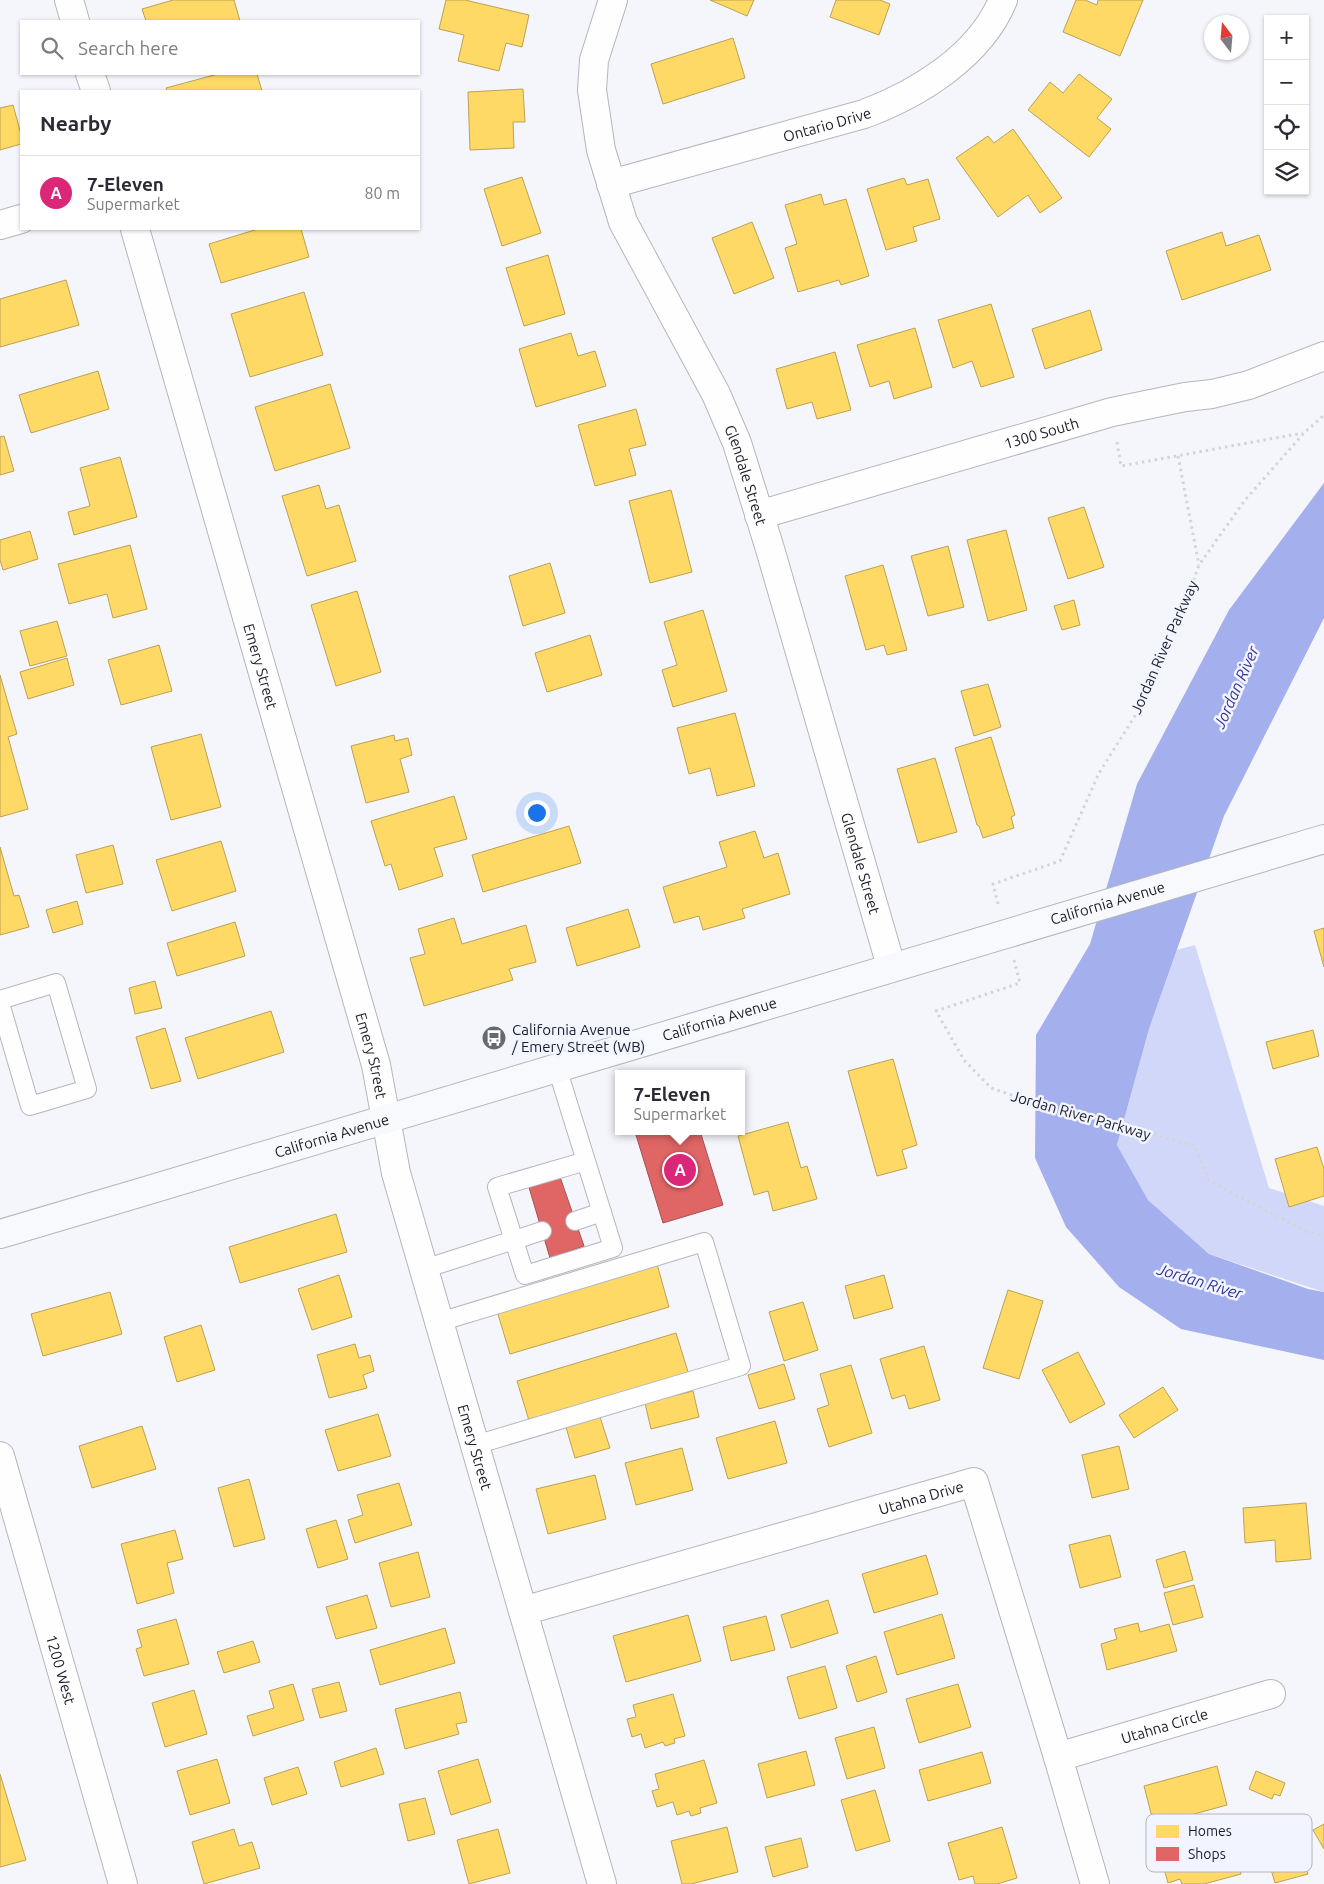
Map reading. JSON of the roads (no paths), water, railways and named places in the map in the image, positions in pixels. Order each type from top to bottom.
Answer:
[{"type":"main road","name":"California Avenue","points":[[0,1234],[385,1121],[891,966],[1324,839]]},
{"type":"street","points":[[69,0],[75,20]]},
{"type":"street","name":"Glendale Street","points":[[613,0],[594,60],[592,90],[601,150],[623,222],[716,394],[736,443],[760,515],[891,966]]},
{"type":"street","name":"Ontario Drive","points":[[611,184],[864,114],[896,102],[950,67],[975,42],[998,11],[1003,0]]},
{"type":"street","points":[[90,75],[96,90]]},
{"type":"street","points":[[0,225],[20,219]]},
{"type":"street","name":"Emery Street","points":[[135,230],[376,1065],[396,1173],[602,1884]]},
{"type":"street","name":"1300 South","points":[[760,515],[1112,412],[1185,397],[1212,394],[1249,385],[1324,356]]},
{"type":"street","name":"1200 West","points":[[0,1456],[123,1884]]},
{"type":"street","name":"Utahna Drive","points":[[523,1611],[974,1482],[1095,1884]]},
{"type":"street","name":"Utahna Circle","points":[[1058,1757],[1272,1694]]},
{"type":"lane","points":[[56,983],[87,1089],[30,1106],[0,1001],[56,983]]},
{"type":"lane","points":[[557,1068],[602,1212],[613,1248],[524,1275],[497,1187],[586,1161]]},
{"type":"lane","points":[[575,1221],[602,1212]]},
{"type":"lane","points":[[424,1269],[542,1230]]},
{"type":"lane","points":[[439,1322],[704,1242],[742,1366],[475,1445]]},
{"type":"water","name":"Jordan River","points":[[1324,483],[1324,618],[1224,816],[1149,1029],[1117,1145],[1148,1200],[1209,1254],[1308,1289],[1324,1292],[1324,1360],[1181,1329],[1119,1287],[1066,1227],[1035,1158],[1036,1035],[1090,944],[1137,784],[1229,610]]},
{"type":"place","name":"California Avenue / Emery Street (WB)","points":[[494,1038]]},
{"type":"place","name":"7-Eleven","points":[[680,1170]]}]
